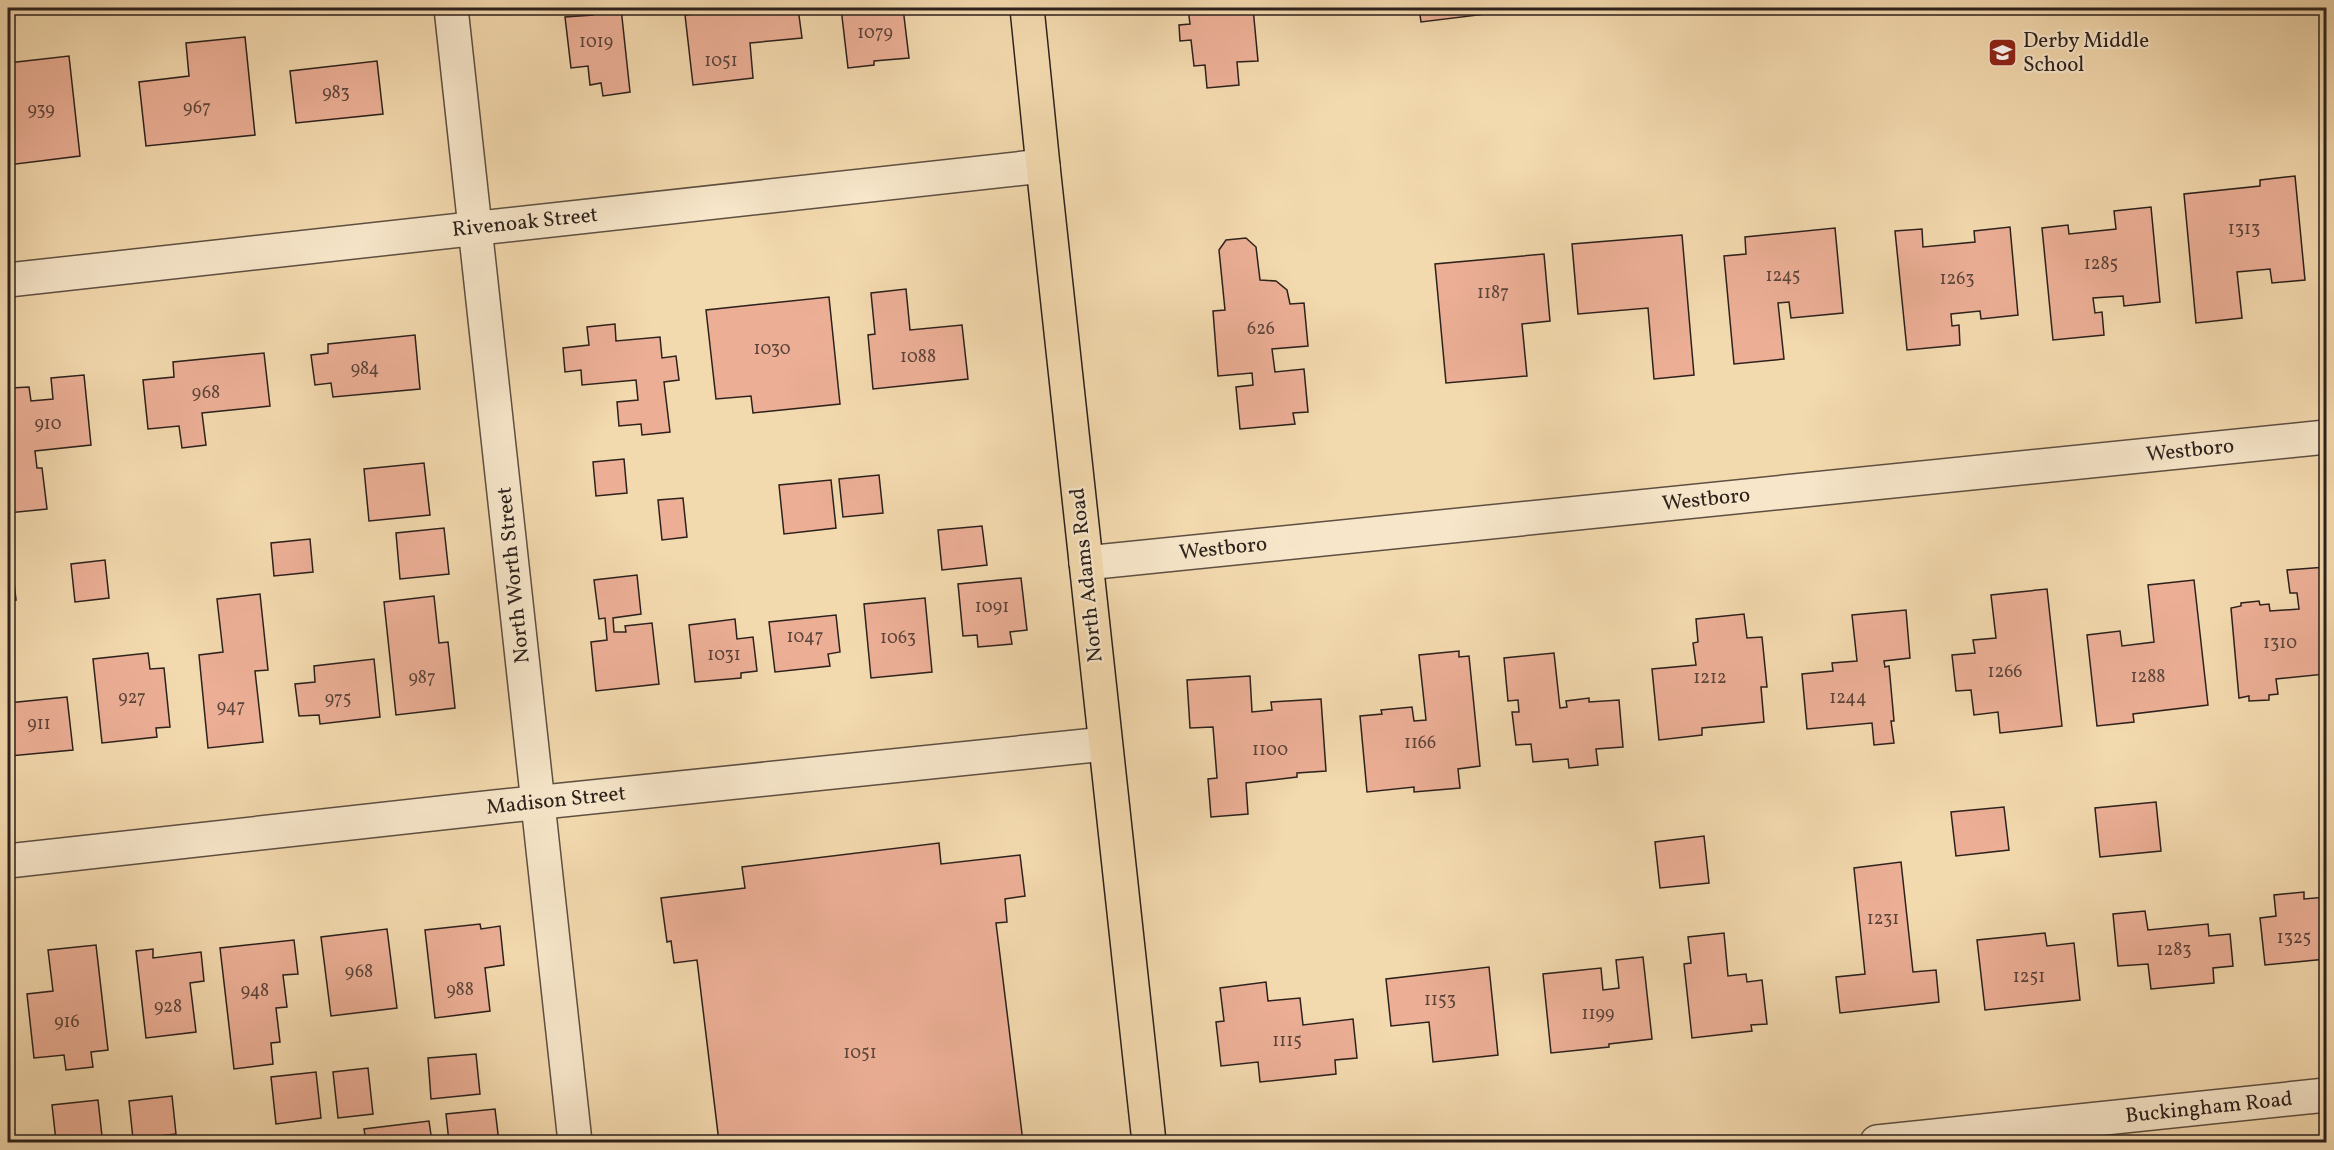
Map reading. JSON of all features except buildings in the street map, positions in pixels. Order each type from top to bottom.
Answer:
[{"type":"main road","name":"North Adams Road","points":[[1028,8],[1042,165],[1149,1143]]},
{"type":"street","name":"North Worth Street","points":[[451,8],[575,1143]]},
{"type":"street","name":"Rivenoak Street","points":[[8,280],[1042,165]]},
{"type":"street","name":"Westboro","points":[[1086,563],[2326,437]]},
{"type":"street","name":"Madison Street","points":[[8,861],[1105,744]]},
{"type":"street","name":"Buckingham Road","points":[[1877,1143],[2326,1095]]},
{"type":"place","name":"Derby Middle School","points":[[2002,53]]}]
